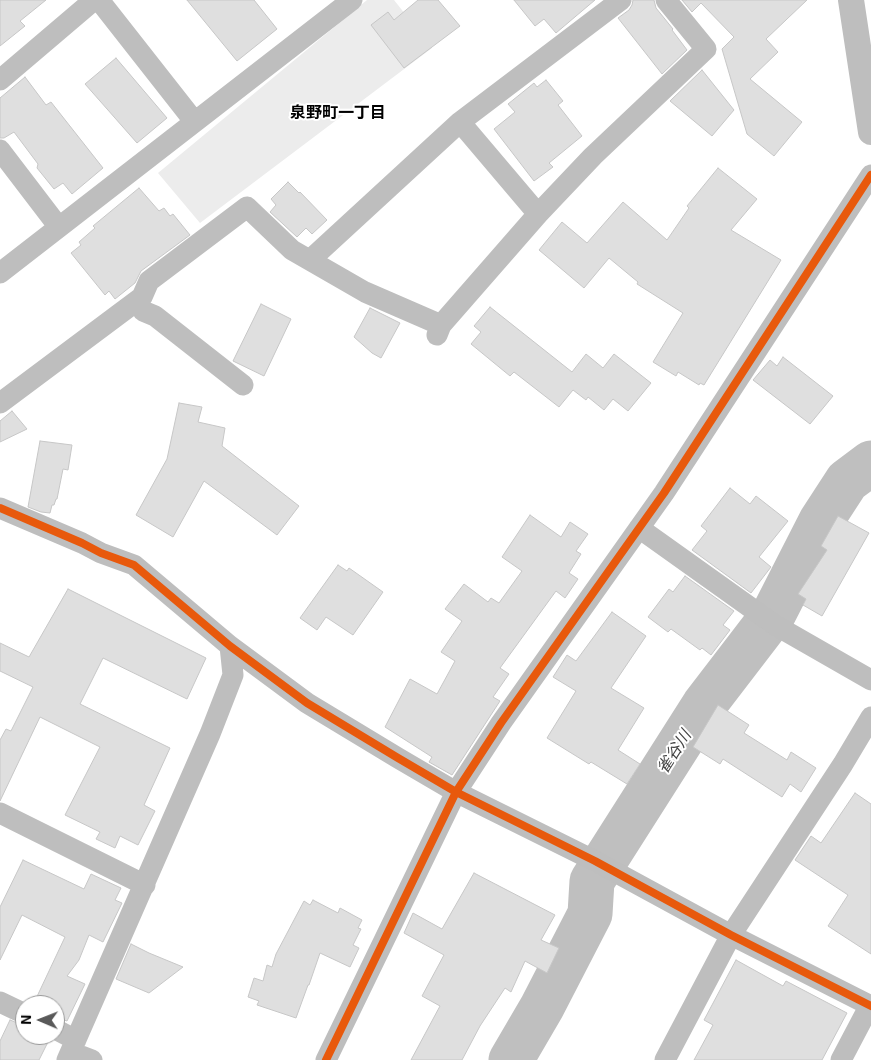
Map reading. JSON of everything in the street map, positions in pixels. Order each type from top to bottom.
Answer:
[{"type":"street","points":[[0,80],[94,0]]},
{"type":"street","points":[[99,0],[194,121]]},
{"type":"street","points":[[0,273],[58,226],[352,0]]},
{"type":"street","points":[[310,260],[460,122],[621,0]]},
{"type":"street","points":[[0,403],[142,296],[149,281],[247,207],[292,250],[366,292],[439,330],[538,214],[593,156],[706,49],[666,0]]},
{"type":"street","points":[[851,0],[871,132]]},
{"type":"street","points":[[460,122],[538,214]]},
{"type":"street","points":[[0,150],[58,226]]},
{"type":"street","points":[[326,1060],[456,792],[501,723],[664,493],[871,176]]},
{"type":"street","points":[[142,311],[155,316],[243,385]]},
{"type":"street","points":[[0,508],[82,543],[100,554],[134,565],[230,646],[307,703],[456,792],[595,861],[731,935],[870,1006],[841,1060]]},
{"type":"street","points":[[639,528],[767,619],[871,680]]},
{"type":"street","points":[[92,1060],[71,1050],[210,734],[233,675],[230,646]]},
{"type":"street","points":[[665,1060],[731,935],[844,764],[871,717]]},
{"type":"street","points":[[0,813],[145,885]]},
{"type":"street","points":[[0,1002],[15,1009]]},
{"type":"shaded area","points":[[367,0],[394,0],[432,48],[200,223],[158,173]]},
{"type":"building","points":[[0,0],[46,0],[20,21],[25,26],[0,46]]},
{"type":"building","points":[[187,0],[254,0],[277,29],[237,61]]},
{"type":"building","points":[[418,0],[438,0],[460,26],[404,68],[371,25],[388,12],[394,20]]},
{"type":"building","points":[[514,0],[595,0],[556,33],[544,19],[535,26]]},
{"type":"building","points":[[633,0],[654,0],[656,8],[687,50],[662,74],[618,18],[629,10]]},
{"type":"building","points":[[682,0],[807,0],[766,39],[778,52],[750,79],[802,122],[774,156],[747,134],[722,49],[734,37],[701,3],[692,12]]},
{"type":"building","points":[[116,58],[167,118],[137,143],[85,84]]},
{"type":"building","points":[[702,70],[734,110],[712,136],[670,101]]},
{"type":"building","points":[[25,77],[46,105],[51,102],[103,168],[72,194],[63,183],[54,189],[37,168],[38,164],[14,132],[4,138],[0,138],[0,98]]},
{"type":"building","points":[[546,80],[563,101],[558,105],[582,136],[549,163],[553,167],[534,181],[494,129],[515,112],[508,104],[534,83],[537,87]]},
{"type":"building","points":[[718,168],[757,199],[731,230],[781,260],[704,385],[700,383],[699,385],[678,372],[676,376],[653,362],[683,313],[637,284],[638,282],[609,258],[584,288],[539,250],[562,222],[587,243],[623,202],[667,240],[689,208],[687,206]]},
{"type":"building","points":[[288,182],[327,220],[312,234],[306,228],[297,237],[270,212],[276,205],[271,199]]},
{"type":"building","points":[[139,188],[159,211],[164,208],[170,216],[173,214],[190,235],[141,271],[135,283],[115,299],[109,291],[105,295],[71,253],[81,245],[79,242],[95,228],[93,226]]},
{"type":"building","points":[[261,304],[291,319],[264,376],[233,361]]},
{"type":"building","points":[[490,307],[572,372],[586,354],[603,368],[614,354],[651,383],[628,411],[613,399],[604,410],[588,397],[586,400],[573,390],[559,407],[514,372],[510,376],[471,344],[481,332],[474,326]]},
{"type":"building","points":[[370,308],[400,323],[381,358],[372,353],[354,337]]},
{"type":"building","points":[[783,357],[833,396],[810,424],[753,380],[770,360],[777,366]]},
{"type":"building","points":[[179,403],[202,407],[198,422],[225,428],[222,446],[299,506],[277,535],[204,481],[173,537],[136,515],[167,459]]},
{"type":"building","points":[[12,411],[27,429],[0,442],[0,421]]},
{"type":"building","points":[[40,441],[72,445],[68,470],[63,469],[57,499],[54,505],[52,505],[50,513],[28,507]]},
{"type":"building","points":[[730,488],[750,504],[756,496],[788,521],[759,557],[771,567],[751,593],[692,550],[707,531],[701,526]]},
{"type":"building","points":[[530,515],[561,537],[570,522],[588,534],[576,551],[581,554],[569,573],[578,579],[565,598],[556,591],[500,668],[509,674],[493,697],[500,701],[452,775],[429,762],[432,757],[385,727],[410,679],[437,694],[455,661],[441,652],[462,621],[445,609],[464,584],[488,602],[491,598],[499,603],[522,571],[502,557]]},
{"type":"building","points":[[838,516],[869,533],[822,616],[803,605],[806,599],[798,594],[827,550],[821,546]]},
{"type":"building","points":[[338,565],[347,571],[349,568],[383,592],[353,635],[326,617],[317,630],[300,618]]},
{"type":"building","points":[[685,576],[734,611],[723,625],[730,630],[711,655],[702,648],[700,650],[671,629],[668,632],[648,617],[669,589],[673,592]]},
{"type":"building","points":[[68,589],[206,658],[187,699],[103,658],[80,704],[170,748],[144,805],[155,811],[138,845],[120,836],[115,848],[96,839],[100,832],[65,815],[100,747],[40,717],[0,801],[0,740],[6,729],[11,731],[33,687],[0,671],[0,643],[29,657]]},
{"type":"building","points":[[612,612],[646,636],[611,688],[644,708],[618,750],[640,764],[627,784],[591,762],[589,764],[547,738],[576,691],[553,677],[567,655],[576,661]]},
{"type":"building","points":[[718,705],[749,725],[744,733],[787,760],[791,752],[816,768],[801,792],[790,784],[782,797],[723,759],[720,764],[693,747]]},
{"type":"building","points":[[855,793],[871,804],[871,954],[828,926],[848,895],[795,860],[811,836],[821,843]]},
{"type":"building","points":[[23,860],[84,889],[91,874],[121,888],[115,900],[122,903],[103,942],[89,935],[79,960],[67,976],[85,984],[67,1021],[65,1020],[65,995],[38,995],[65,937],[22,915],[0,960],[0,907]]},
{"type":"building","points":[[474,873],[555,915],[541,940],[559,948],[547,973],[525,961],[511,992],[505,988],[480,1026],[462,1060],[411,1060],[440,1006],[422,996],[444,955],[404,933],[413,913],[442,929]]},
{"type":"building","points":[[313,900],[338,913],[340,908],[362,920],[358,928],[361,929],[353,945],[359,948],[350,967],[320,953],[296,1018],[257,1005],[259,1001],[248,997],[254,978],[263,981],[267,965],[272,967],[276,954],[304,901],[310,905]]},
{"type":"building","points":[[131,944],[183,967],[149,993],[116,979]]},
{"type":"building","points":[[736,960],[783,986],[786,981],[847,1013],[822,1060],[694,1060],[713,1025],[704,1020]]},
{"type":"building","points":[[10,1020],[15,1022],[15,1045],[46,1045],[39,1060],[0,1060],[0,1041]]},
{"type":"waterway","name":"雀谷川","points":[[511,1060],[542,1007],[590,914],[592,881],[704,705],[773,615],[821,521],[847,481],[871,463]]},
{"type":"cycle path","points":[[326,1060],[456,792],[501,723],[664,493],[871,175]]},
{"type":"cycle path","points":[[0,508],[101,553],[134,565],[230,646],[307,703],[456,792],[595,861],[731,935],[871,1006]]},
{"type":"district","name":"泉野町一丁目","points":[[338,113]]}]
